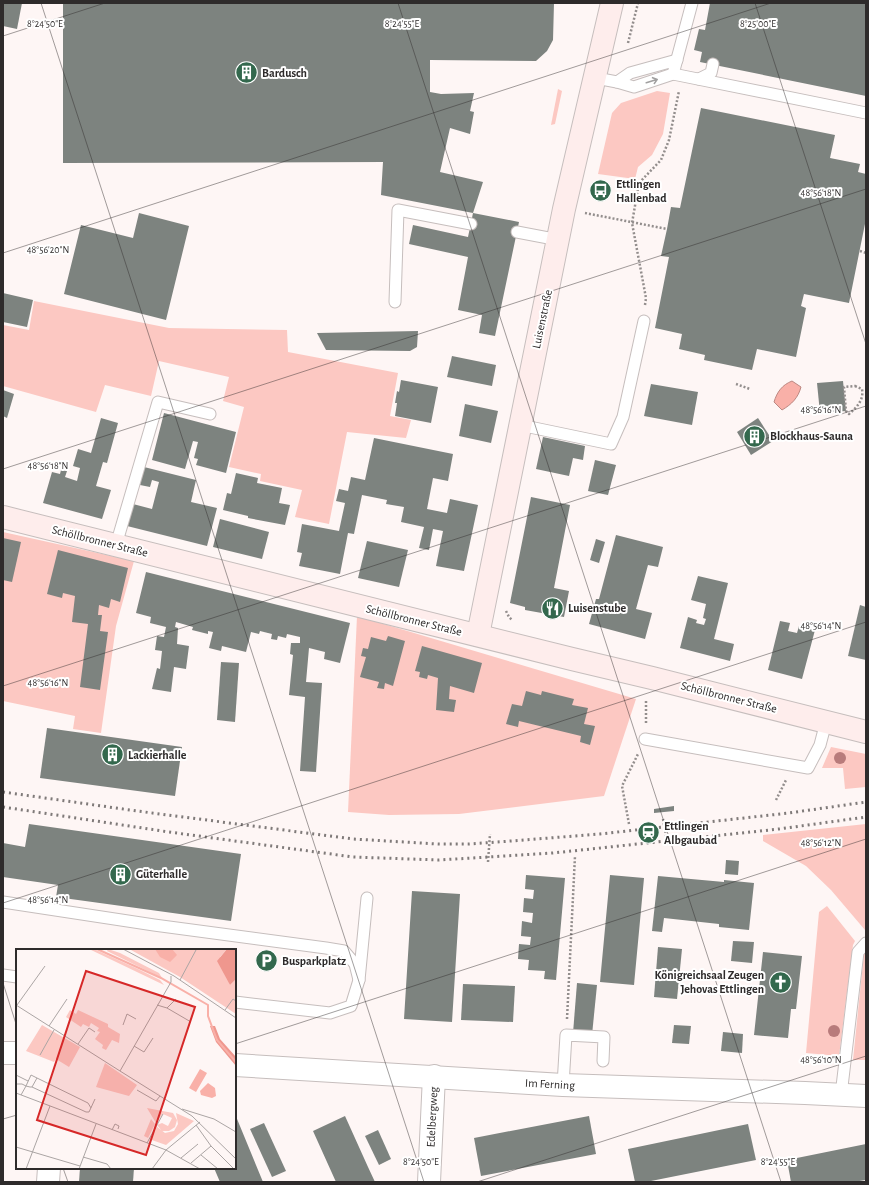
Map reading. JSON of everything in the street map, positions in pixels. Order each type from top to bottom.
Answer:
[{"type":"main road","name":"Luisenstraße","points":[[478,635],[559,240],[564,209],[596,78],[612,3]]},
{"type":"main road","name":"Schöllbronner Straße","points":[[3,517],[866,732]]},
{"type":"main road","name":"Schöllbronner Straße","points":[[826,722],[866,721]]},
{"type":"street","points":[[3,1052],[16,1053]]},
{"type":"street","name":"Im Ferning","points":[[236,1065],[564,1085],[866,1096]]},
{"type":"street","name":"Edelbergweg","points":[[429,1182],[434,1076]]},
{"type":"street","points":[[48,1182],[49,1169]]},
{"type":"lane","points":[[673,74],[692,3]]},
{"type":"lane","points":[[617,82],[630,73],[677,60]]},
{"type":"lane","points":[[699,79],[711,72],[713,64]]},
{"type":"lane","points":[[596,78],[634,87],[673,74],[866,113]]},
{"type":"lane","points":[[395,302],[398,210],[471,224]]},
{"type":"lane","points":[[517,232],[559,240]]},
{"type":"lane","points":[[520,425],[611,444],[623,417],[644,321]]},
{"type":"lane","points":[[116,545],[158,402],[210,414]]},
{"type":"lane","points":[[645,739],[808,768],[820,744],[826,722]]},
{"type":"lane","points":[[236,1002],[330,1013],[351,1006],[359,980],[367,898]]},
{"type":"lane","points":[[3,902],[154,925],[344,951],[355,964],[359,980]]},
{"type":"lane","points":[[841,1095],[858,952],[866,942]]},
{"type":"lane","points":[[3,975],[16,977]]},
{"type":"lane","points":[[564,1085],[566,1035],[604,1038],[603,1061]]},
{"type":"path","points":[[644,321],[646,298],[632,223],[639,183],[661,160],[669,140],[679,93]]},
{"type":"path","points":[[564,209],[666,229]]},
{"type":"path","points":[[860,251],[866,252]]},
{"type":"path","points":[[736,384],[750,389]]},
{"type":"path","points":[[855,386],[862,389],[864,394],[860,403],[849,414],[846,411],[844,388],[855,386]]},
{"type":"path","points":[[646,702],[647,710]]},
{"type":"path","points":[[629,824],[622,786],[645,739]]},
{"type":"path","points":[[664,819],[668,846]]},
{"type":"path","points":[[488,862],[490,834]]},
{"type":"path","points":[[566,1035],[575,856]]},
{"type":"shaded area","points":[[558,89],[562,91],[555,124],[551,125]]},
{"type":"shaded area","points":[[657,91],[670,93],[663,134],[652,155],[638,167],[635,179],[598,174],[612,113],[621,103]]},
{"type":"shaded area","points":[[34,301],[169,328],[287,330],[288,352],[398,373],[390,416],[411,420],[406,438],[347,432],[329,524],[295,517],[302,490],[260,481],[261,474],[229,467],[244,407],[223,401],[229,377],[159,361],[151,396],[105,385],[96,412],[3,386],[3,325],[29,330]]},
{"type":"shaded area","points":[[792,381],[801,387],[800,391],[794,400],[782,410],[774,402],[775,398],[783,387]]},
{"type":"shaded area","points":[[3,532],[134,561],[116,626],[101,733],[73,729],[75,716],[3,701]]},
{"type":"shaded area","points":[[357,616],[636,699],[604,796],[459,814],[389,815],[348,812]]},
{"type":"shaded area","points":[[831,747],[866,754],[866,787],[845,789],[843,768],[822,768]]},
{"type":"shaded area","points":[[866,824],[865,930],[831,890],[806,866],[763,841],[763,835]]},
{"type":"shaded area","points":[[827,906],[855,941],[853,945],[839,1056],[806,1053],[819,912]]},
{"type":"shaded area","points":[[866,952],[866,1060],[853,1060],[864,953]]},
{"type":"building","points":[[3,3],[22,3],[17,29],[3,26]]},
{"type":"building","name":"Bardusch","points":[[63,3],[554,3],[553,40],[547,51],[536,61],[430,60],[430,92],[441,94],[474,93],[470,111],[474,112],[470,134],[450,128],[440,172],[483,182],[473,213],[381,195],[383,162],[63,163]]},
{"type":"building","points":[[710,3],[866,3],[866,96],[700,62],[702,52],[694,50],[699,29],[705,30]]},
{"type":"building","points":[[701,108],[835,135],[830,158],[860,164],[858,172],[866,174],[866,219],[849,303],[804,294],[801,306],[806,308],[796,357],[757,349],[752,370],[704,360],[705,355],[679,349],[682,334],[655,328],[669,257],[661,256],[671,207],[680,208]]},
{"type":"building","points":[[139,213],[189,226],[166,320],[64,294],[81,225],[133,238]]},
{"type":"building","points":[[473,213],[519,222],[495,336],[479,333],[482,315],[458,310],[468,257],[409,244],[413,225],[468,237]]},
{"type":"building","points":[[3,293],[33,300],[27,327],[3,322]]},
{"type":"building","points":[[418,331],[417,347],[410,351],[326,350],[317,333]]},
{"type":"building","points":[[452,356],[496,365],[492,386],[447,377]]},
{"type":"building","points":[[401,380],[438,387],[431,423],[395,416],[397,391],[399,392]]},
{"type":"building","points":[[843,381],[846,411],[820,413],[817,383]]},
{"type":"building","points":[[651,384],[698,392],[692,425],[644,416]]},
{"type":"building","points":[[3,390],[14,394],[7,418],[3,416]]},
{"type":"building","points":[[465,404],[498,411],[491,443],[459,436]]},
{"type":"building","points":[[164,413],[236,432],[226,473],[196,465],[198,459],[194,458],[198,442],[193,441],[185,469],[152,460]]},
{"type":"building","points":[[101,418],[118,423],[107,463],[103,462],[96,486],[111,490],[102,519],[43,503],[52,472],[60,474],[61,470],[67,471],[65,477],[77,481],[80,468],[73,466],[78,449],[91,453]]},
{"type":"building","name":"Blockhaus-Sauna","points":[[758,418],[773,441],[751,455],[737,432]]},
{"type":"building","points":[[543,437],[585,446],[583,460],[573,458],[569,476],[536,469]]},
{"type":"building","points":[[374,438],[453,454],[448,481],[433,478],[427,509],[447,513],[450,499],[478,505],[464,571],[436,566],[443,531],[433,529],[429,550],[419,548],[424,527],[401,522],[404,507],[386,504],[387,500],[362,495],[354,534],[348,533],[340,574],[299,566],[302,553],[297,552],[302,524],[339,531],[345,503],[336,501],[339,489],[348,491],[351,477],[365,480]]},
{"type":"building","points":[[595,460],[616,465],[608,495],[588,491]]},
{"type":"building","points":[[144,467],[196,480],[191,502],[217,508],[207,546],[127,526],[133,504],[152,509],[159,482],[152,480],[150,487],[140,485]]},
{"type":"building","points":[[236,473],[258,478],[257,483],[282,488],[279,503],[290,505],[285,525],[248,518],[248,516],[223,510],[227,493],[231,494]]},
{"type":"building","points":[[531,497],[570,505],[554,588],[569,591],[564,617],[525,610],[525,607],[510,603]]},
{"type":"building","points":[[220,519],[269,532],[262,559],[213,547]]},
{"type":"building","points":[[616,535],[663,547],[658,567],[648,565],[636,609],[652,613],[645,639],[589,624],[596,599],[599,599]]},
{"type":"building","points":[[3,538],[21,542],[12,582],[3,580]]},
{"type":"building","points":[[596,539],[605,542],[599,563],[590,560]]},
{"type":"building","points":[[367,541],[408,550],[399,587],[358,578]]},
{"type":"building","points":[[58,550],[128,568],[120,602],[111,599],[109,608],[99,605],[98,615],[102,615],[100,631],[108,632],[100,690],[80,687],[88,624],[72,622],[75,596],[63,593],[62,598],[47,594]]},
{"type":"building","points":[[146,572],[350,623],[340,663],[324,659],[325,652],[309,648],[306,682],[322,683],[316,772],[300,771],[305,697],[289,695],[293,655],[290,654],[291,643],[300,643],[300,637],[287,634],[286,638],[278,636],[277,640],[271,639],[272,634],[260,631],[259,634],[251,632],[246,652],[222,646],[221,651],[209,648],[213,632],[208,631],[208,634],[192,630],[193,627],[176,622],[175,627],[178,628],[177,644],[189,646],[186,669],[174,667],[171,692],[152,689],[157,668],[160,669],[162,651],[155,650],[157,636],[164,637],[166,627],[150,623],[151,617],[136,613]]},
{"type":"building","points":[[698,576],[728,583],[714,639],[734,644],[730,661],[680,648],[688,617],[697,620],[696,623],[704,625],[706,619],[703,618],[706,604],[691,600]]},
{"type":"building","points":[[860,605],[866,607],[866,660],[848,656]]},
{"type":"building","points":[[780,621],[790,623],[788,631],[797,633],[799,626],[815,630],[802,679],[768,670]]},
{"type":"building","points":[[388,636],[405,641],[393,686],[385,683],[384,689],[377,688],[379,682],[360,677],[366,657],[361,656],[363,648],[368,649],[371,637],[386,641]]},
{"type":"building","points":[[422,646],[482,663],[474,693],[450,686],[449,699],[456,700],[454,712],[436,710],[438,678],[428,675],[427,679],[419,677],[420,672],[415,671]]},
{"type":"building","points":[[221,662],[239,663],[235,722],[217,720]]},
{"type":"building","points":[[526,691],[541,695],[542,691],[574,699],[572,705],[588,708],[584,724],[595,726],[590,745],[580,742],[581,736],[519,721],[518,727],[506,724],[512,704],[522,706]]},
{"type":"building","name":"Lackierhalle","points":[[47,728],[182,747],[175,796],[40,778]]},
{"type":"building","points":[[674,806],[674,811],[654,813],[654,809]]},
{"type":"building","name":"Güterhalle","points":[[29,824],[241,854],[231,921],[56,897],[58,885],[3,877],[3,843],[25,847]]},
{"type":"building","points":[[726,860],[739,861],[738,875],[725,874]]},
{"type":"building","points":[[526,875],[565,878],[556,980],[544,979],[545,971],[528,970],[529,960],[518,959],[519,944],[530,945],[531,937],[521,936],[522,921],[532,923],[533,913],[523,912],[524,898],[533,899],[534,890],[525,889]]},
{"type":"building","points":[[610,875],[644,878],[634,985],[600,982]]},
{"type":"building","points":[[658,876],[754,883],[749,930],[719,927],[719,924],[664,918],[662,932],[652,931]]},
{"type":"building","points":[[412,891],[460,894],[452,1022],[404,1019]]},
{"type":"building","points":[[733,941],[754,942],[752,963],[731,961]]},
{"type":"building","points":[[658,947],[682,949],[677,999],[654,997]]},
{"type":"building","name":"Königreichsaal Zeugen Jehovas Ettlingen","points":[[763,952],[802,956],[796,1009],[791,1009],[788,1038],[754,1035]]},
{"type":"building","points":[[577,983],[597,985],[592,1035],[573,1033]]},
{"type":"building","points":[[463,984],[515,986],[513,1022],[461,1020]]},
{"type":"building","points":[[674,1025],[691,1026],[689,1044],[672,1043]]},
{"type":"building","points":[[723,1032],[743,1034],[742,1053],[721,1051]]},
{"type":"building","points":[[236,1116],[263,1182],[220,1182],[214,1169],[236,1169]]},
{"type":"building","points":[[345,1116],[375,1182],[336,1182],[313,1131]]},
{"type":"building","points":[[589,1116],[596,1154],[481,1176],[474,1138]]},
{"type":"building","points":[[264,1123],[286,1171],[272,1177],[250,1129]]},
{"type":"building","points":[[748,1124],[756,1160],[646,1182],[635,1182],[628,1149]]},
{"type":"building","points":[[378,1130],[391,1159],[379,1165],[365,1136]]},
{"type":"building","points":[[866,1144],[866,1180],[853,1182],[791,1182],[787,1160]]},
{"type":"building","points":[[80,1169],[134,1169],[133,1182],[79,1182]]},
{"type":"railway","points":[[3,792],[353,839],[438,844],[469,844],[600,834],[789,813],[866,802]]},
{"type":"railway","points":[[3,807],[169,832],[353,857],[439,860],[553,853],[779,829],[866,817]]},
{"type":"place","name":"Bardusch","points":[[247,73]]},
{"type":"place","name":"Ettlingen Hallenbad","points":[[600,191]]},
{"type":"place","name":"Blockhaus-Sauna","points":[[755,436]]},
{"type":"place","name":"Luisenstube","points":[[552,608]]},
{"type":"place","name":"Lackierhalle","points":[[112,755]]},
{"type":"place","name":"Ettlingen Albgaubad","points":[[649,833]]},
{"type":"place","name":"Güterhalle","points":[[121,874]]},
{"type":"place","name":"Busparkplatz","points":[[267,961]]},
{"type":"place","name":"Königreichsaal Zeugen Jehovas Ettlingen","points":[[780,982]]}]
